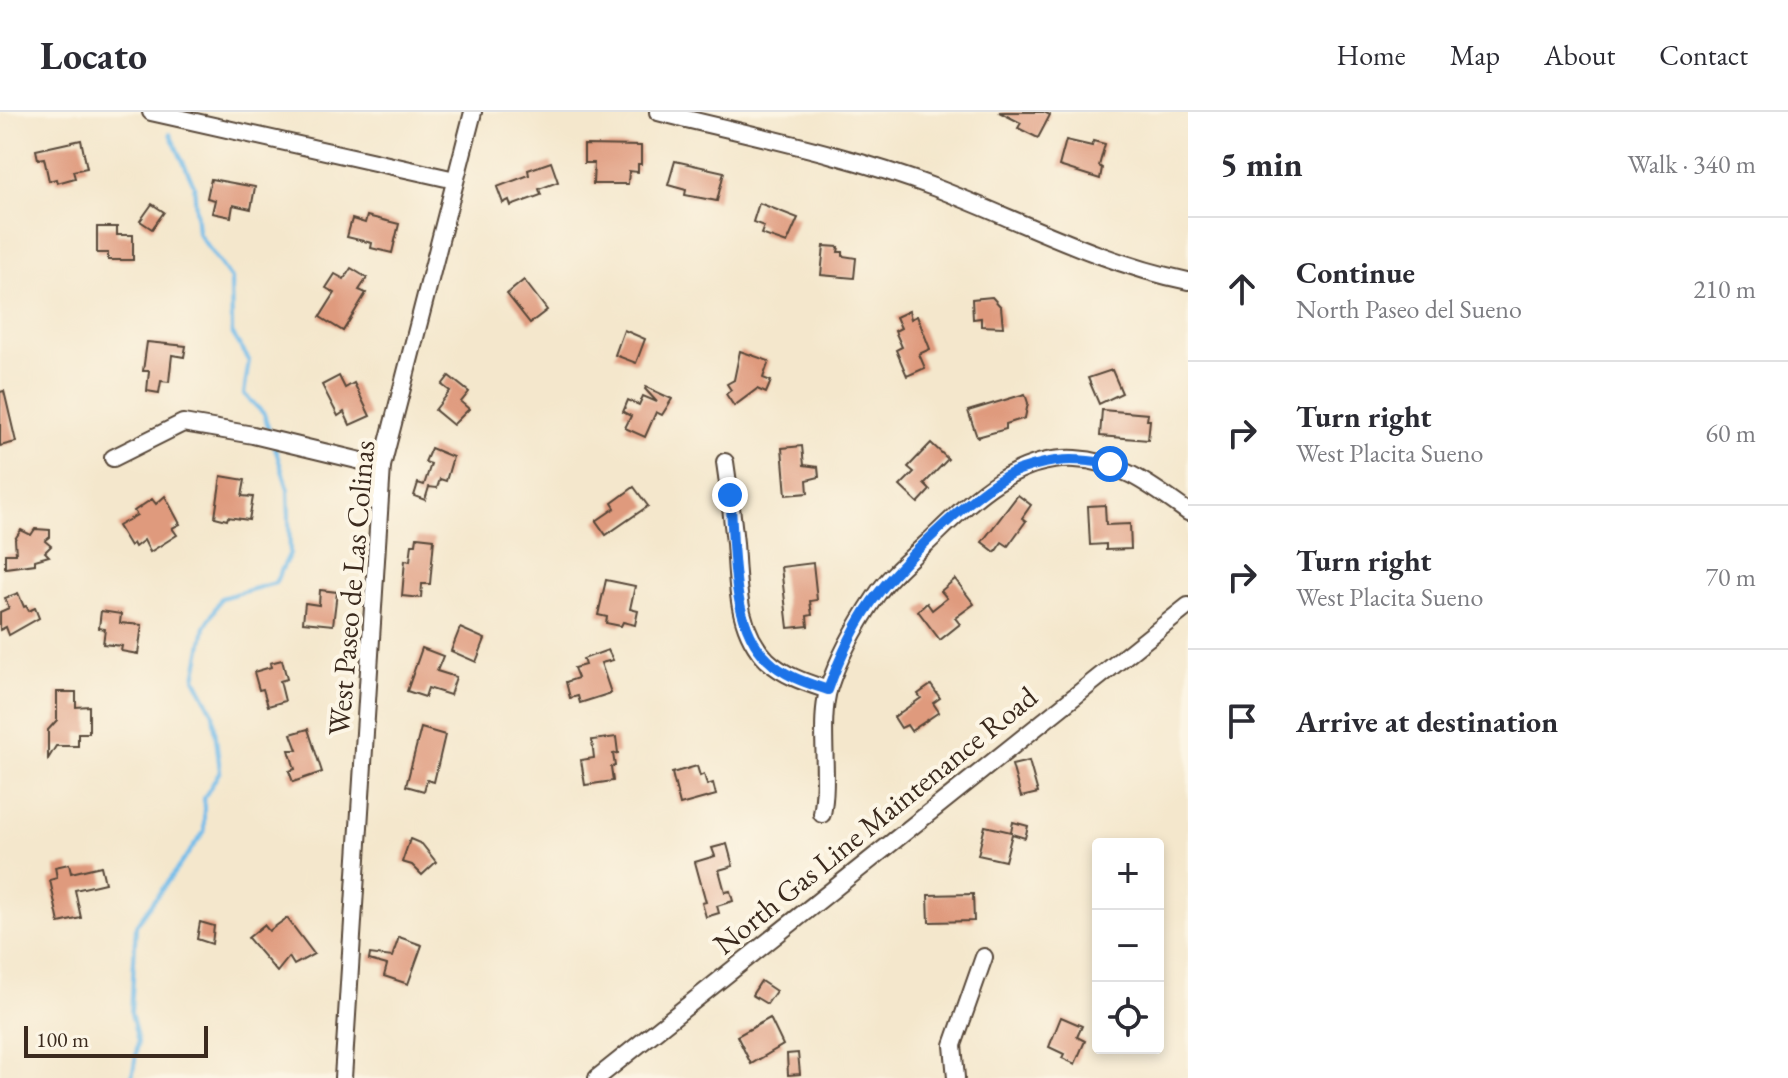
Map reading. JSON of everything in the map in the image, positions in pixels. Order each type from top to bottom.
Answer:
[{"type":"street","points":[[151,112],[455,180]]},
{"type":"street","name":"West Paseo de Las Colinas","points":[[343,1078],[382,466],[473,112]]},
{"type":"street","points":[[658,112],[838,158],[934,187],[1147,273],[1188,281]]},
{"type":"street","points":[[113,458],[183,423],[253,435],[382,466]]},
{"type":"street","points":[[822,814],[828,690],[851,640],[878,593],[985,489],[1016,471],[1073,458],[1110,464],[1135,475],[1188,512]]},
{"type":"street","points":[[725,462],[740,607],[748,628],[768,660],[786,674],[828,690]]},
{"type":"street","name":"North Gas Line Maintenance Road","points":[[597,1078],[1188,606]]},
{"type":"street","points":[[956,1078],[953,1045],[984,957]]},
{"type":"building","points":[[999,112],[1044,112],[1050,115],[1038,138],[1018,128],[1021,123]]},
{"type":"building","points":[[81,140],[87,168],[73,171],[75,178],[57,183],[56,179],[49,181],[44,158],[38,159],[36,150]]},
{"type":"building","points":[[1066,140],[1092,146],[1093,141],[1105,144],[1099,166],[1102,168],[1100,179],[1059,166]]},
{"type":"building","points":[[584,145],[641,146],[638,172],[629,171],[628,184],[593,184],[594,163],[584,163]]},
{"type":"building","points":[[675,161],[724,172],[717,201],[685,195],[686,190],[668,185]]},
{"type":"building","points":[[551,162],[558,182],[539,189],[541,195],[511,206],[509,200],[503,203],[497,187],[529,175],[528,170]]},
{"type":"building","points":[[211,179],[255,187],[251,209],[233,205],[231,217],[212,213],[215,200],[207,198]]},
{"type":"building","points":[[759,203],[798,218],[787,243],[761,234],[764,226],[753,222]]},
{"type":"building","points":[[152,204],[164,212],[152,229],[140,221]]},
{"type":"building","points":[[367,216],[399,224],[392,253],[371,248],[372,243],[347,237],[352,219],[365,223]]},
{"type":"building","points":[[97,227],[117,227],[117,235],[133,235],[133,260],[108,260],[108,253],[97,253]]},
{"type":"building","points":[[824,246],[839,247],[838,252],[843,252],[843,256],[856,258],[854,278],[821,275]]},
{"type":"building","points":[[351,268],[367,278],[359,290],[366,293],[343,331],[320,317],[335,293],[326,288],[335,274],[344,279]]},
{"type":"building","points":[[524,280],[547,310],[530,323],[507,294]]},
{"type":"building","points":[[992,297],[1001,307],[1003,327],[981,326],[981,318],[973,319],[972,299]]},
{"type":"building","points":[[909,311],[911,319],[917,316],[930,349],[919,354],[925,368],[907,376],[896,350],[902,347],[895,331],[901,328],[896,317]]},
{"type":"building","points":[[624,330],[645,339],[636,363],[615,355]]},
{"type":"building","points":[[147,342],[186,346],[184,357],[172,355],[169,382],[161,381],[159,393],[147,391],[149,371],[143,371]]},
{"type":"building","points":[[740,351],[769,361],[763,378],[771,381],[766,393],[757,389],[734,406],[726,394],[731,390],[727,384],[734,380]]},
{"type":"building","points":[[1112,370],[1122,393],[1099,404],[1088,378]]},
{"type":"building","points":[[339,376],[345,388],[354,383],[370,416],[350,425],[344,412],[338,416],[322,385]]},
{"type":"building","points":[[449,376],[469,392],[461,402],[469,409],[453,425],[435,410],[450,391],[442,385]]},
{"type":"building","points":[[646,387],[672,399],[662,415],[656,412],[645,437],[625,428],[631,416],[623,412],[628,400],[639,405],[643,396],[657,402]]},
{"type":"building","points":[[4,391],[16,442],[0,446],[0,392]]},
{"type":"building","points":[[1025,394],[1028,403],[1025,418],[1006,424],[1006,429],[977,437],[968,411]]},
{"type":"building","points":[[1102,410],[1148,414],[1148,440],[1100,436]]},
{"type":"building","points":[[931,443],[948,459],[924,484],[930,490],[918,503],[900,486],[914,472],[908,467]]},
{"type":"building","points":[[802,446],[804,465],[818,467],[819,477],[807,480],[808,493],[786,495],[782,448]]},
{"type":"building","points":[[431,448],[453,457],[446,481],[440,479],[437,488],[429,487],[425,500],[414,496],[418,483],[424,485],[431,464],[425,462]]},
{"type":"building","points":[[221,476],[245,480],[242,496],[253,497],[249,520],[215,517]]},
{"type":"building","points":[[634,487],[648,506],[606,535],[596,521],[615,508],[612,503]]},
{"type":"building","points":[[1018,495],[1031,505],[1022,518],[1026,521],[1008,546],[1002,542],[995,552],[982,542]]},
{"type":"building","points":[[165,496],[180,524],[172,528],[177,535],[150,552],[144,540],[135,547],[133,543],[130,546],[118,526],[137,515],[134,511],[152,499],[156,504]]},
{"type":"building","points":[[1105,505],[1106,525],[1130,524],[1131,549],[1106,550],[1106,544],[1090,545],[1088,506]]},
{"type":"building","points":[[35,529],[50,530],[50,537],[45,541],[51,546],[45,552],[49,556],[35,560],[35,564],[5,568],[5,554],[16,554],[15,539],[21,530],[31,535]]},
{"type":"building","points":[[417,537],[434,539],[430,584],[422,584],[421,598],[402,596],[405,560],[410,561],[412,544],[416,544]]},
{"type":"building","points":[[813,563],[817,600],[810,601],[812,615],[807,616],[808,626],[788,628],[781,567]]},
{"type":"building","points":[[955,579],[974,604],[955,618],[960,624],[940,640],[918,611],[927,603],[932,610],[947,598],[941,591]]},
{"type":"building","points":[[606,580],[635,586],[630,609],[638,611],[635,625],[606,623],[607,617],[598,615]]},
{"type":"building","points":[[320,590],[337,592],[333,625],[303,622],[305,603],[319,605]]},
{"type":"building","points":[[18,593],[24,607],[29,611],[35,608],[39,618],[9,635],[6,627],[0,630],[0,612],[9,608],[5,598]]},
{"type":"building","points":[[101,611],[121,614],[120,623],[142,625],[138,654],[121,651],[122,646],[103,644],[105,629],[99,628]]},
{"type":"building","points":[[460,628],[485,639],[476,662],[451,651]]},
{"type":"building","points":[[422,648],[443,656],[437,671],[456,677],[450,695],[428,688],[425,697],[407,691]]},
{"type":"building","points":[[608,650],[613,660],[601,663],[611,693],[580,703],[578,696],[570,698],[566,682],[578,678],[574,668],[585,665],[583,659]]},
{"type":"building","points":[[282,660],[287,679],[280,681],[285,701],[268,706],[254,672]]},
{"type":"building","points":[[931,685],[940,698],[933,703],[939,712],[911,731],[907,725],[901,728],[894,717],[921,698],[918,694]]},
{"type":"building","points":[[57,692],[76,692],[76,707],[89,706],[89,733],[78,733],[78,746],[56,746],[48,759],[48,730],[57,720]]},
{"type":"building","points":[[421,728],[445,735],[434,782],[427,780],[424,791],[406,786]]},
{"type":"building","points":[[308,729],[322,772],[293,782],[289,771],[295,769],[289,750],[297,750],[291,734]]},
{"type":"building","points":[[616,737],[618,753],[613,754],[613,781],[585,785],[581,760],[594,758],[592,740]]},
{"type":"building","points":[[1029,761],[1038,793],[1021,797],[1012,765]]},
{"type":"building","points":[[697,766],[700,776],[704,774],[707,785],[713,783],[716,795],[680,805],[672,773]]},
{"type":"building","points":[[1013,822],[1028,826],[1025,838],[1012,834],[1005,861],[978,855],[985,826],[1011,832]]},
{"type":"building","points":[[410,839],[422,844],[436,862],[422,875],[412,865],[402,862]]},
{"type":"building","points":[[727,844],[733,866],[719,870],[725,892],[730,891],[733,901],[717,906],[719,913],[706,917],[702,903],[706,902],[695,862],[715,856],[712,848]]},
{"type":"building","points":[[69,864],[71,873],[101,866],[105,883],[75,890],[81,918],[59,923],[50,880],[57,878],[55,867]]},
{"type":"building","points":[[973,894],[974,921],[929,922],[928,895]]},
{"type":"building","points":[[287,918],[314,954],[294,965],[289,957],[277,972],[248,938],[264,925],[269,931]]},
{"type":"building","points":[[200,922],[214,926],[212,944],[197,939]]},
{"type":"building","points":[[399,937],[422,945],[408,984],[384,976],[387,965],[369,960],[370,954],[392,957]]},
{"type":"building","points":[[761,981],[776,991],[767,1004],[752,995]]},
{"type":"building","points":[[1061,1017],[1082,1026],[1077,1037],[1085,1041],[1075,1064],[1049,1047]]},
{"type":"building","points":[[770,1018],[783,1045],[751,1064],[737,1036]]},
{"type":"building","points":[[798,1053],[800,1074],[788,1075],[787,1054]]},
{"type":"waterway","points":[[170,134],[194,185],[198,233],[231,279],[232,333],[249,360],[244,394],[264,414],[270,433]]},
{"type":"waterway","points":[[132,1078],[138,1042],[131,1013],[136,925],[204,832],[204,798],[220,771],[213,713],[195,678],[205,627],[221,598],[275,583],[290,553],[288,489],[274,445]]},
{"type":"route","points":[[730,495],[740,607],[758,648],[786,674],[828,690],[851,640],[878,593],[985,489],[1016,471],[1046,463],[1073,458],[1110,464]]}]
